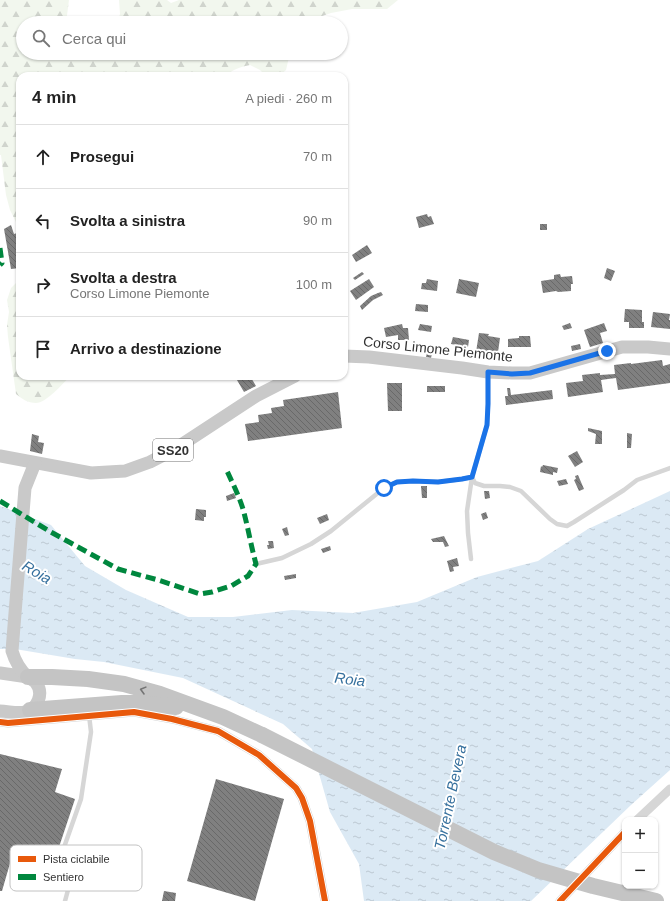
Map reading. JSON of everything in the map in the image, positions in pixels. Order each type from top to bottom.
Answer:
[{"type":"highway","points":[[28,677],[88,679],[124,684],[160,694],[223,717],[262,735],[494,852],[538,870],[593,886],[656,901]]},
{"type":"highway","points":[[30,710],[128,703],[157,704],[207,711]]},
{"type":"main road","name":"Corso Limone Piemonte","points":[[348,356],[369,357],[512,374],[530,373],[622,347],[670,349]]},
{"type":"main road","name":"SS20","points":[[0,456],[91,473],[125,471],[150,462],[175,449],[256,396],[287,380]]},
{"type":"main road","points":[[0,711],[21,713],[30,710],[35,707],[38,702],[40,693],[36,683],[28,677],[15,661],[12,651],[27,462]]},
{"type":"main road","points":[[0,667],[12,651]]},
{"type":"main road","points":[[0,673],[28,677]]},
{"type":"street","points":[[0,722],[8,723],[134,712],[172,719],[218,732],[259,755],[296,788],[302,798],[310,821],[325,901]]},
{"type":"street","points":[[640,817],[670,789]]},
{"type":"street","points":[[560,901],[622,835]]},
{"type":"lane","points":[[471,559],[467,511],[472,477],[487,425],[488,372]]},
{"type":"lane","points":[[472,477],[475,483],[484,486],[510,487],[521,491],[550,519],[557,524],[566,526],[624,490],[637,480],[670,468]]},
{"type":"lane","points":[[256,564],[282,558],[311,544],[331,531],[384,488],[397,482],[438,482],[472,477]]},
{"type":"lane","points":[[65,845],[81,798],[91,732],[89,715]]},
{"type":"lane","points":[[65,901],[68,891]]},
{"type":"green space","points":[[0,0],[69,0],[67,16],[16,16],[16,60],[288,60],[286,70],[284,72],[262,72],[250,65],[232,72],[16,72],[16,222],[10,210],[6,195],[0,155]]},
{"type":"green space","points":[[119,0],[167,0],[171,3],[179,0],[398,0],[387,9],[352,9],[322,16],[119,16]]},
{"type":"green space","points":[[16,283],[16,380],[66,380],[49,397],[36,403],[25,400],[16,394],[7,325],[9,312],[7,300],[11,288]]},
{"type":"water","points":[[670,491],[670,770],[631,805],[531,901],[364,901],[359,864],[330,812],[312,749],[283,724],[183,678],[104,662],[75,659],[15,649],[0,649],[0,506],[51,525],[85,566],[126,590],[188,617],[233,617],[292,610],[353,613],[417,602],[477,577],[538,561],[588,529]]},
{"type":"building","points":[[427,214],[428,217],[431,216],[434,224],[419,228],[416,217]]},
{"type":"building","points":[[540,224],[547,224],[547,230],[540,230]]},
{"type":"building","points":[[11,225],[14,234],[16,233],[16,268],[11,269],[4,229]]},
{"type":"building","points":[[367,245],[372,253],[356,262],[352,255]]},
{"type":"building","points":[[607,268],[615,271],[611,281],[604,278]]},
{"type":"building","points":[[362,272],[364,274],[355,280],[353,278]]},
{"type":"building","points":[[560,274],[561,277],[572,276],[573,284],[571,284],[571,291],[543,293],[541,281],[554,279],[554,275]]},
{"type":"building","points":[[369,279],[374,287],[356,300],[350,291]]},
{"type":"building","points":[[427,279],[438,281],[437,291],[421,289],[422,283],[426,283]]},
{"type":"building","points":[[459,279],[479,283],[476,297],[456,293]]},
{"type":"building","points":[[381,292],[383,295],[373,300],[362,310],[360,306],[371,296]]},
{"type":"building","points":[[416,304],[428,305],[428,312],[415,311]]},
{"type":"building","points":[[625,309],[642,310],[642,322],[644,322],[644,328],[629,328],[629,322],[624,322]]},
{"type":"building","points":[[653,312],[670,314],[670,329],[651,327]]},
{"type":"building","points":[[570,323],[572,328],[564,330],[562,326]]},
{"type":"building","points":[[604,323],[607,331],[600,333],[603,343],[590,347],[584,330]]},
{"type":"building","points":[[402,324],[403,328],[408,328],[409,340],[398,340],[398,335],[386,337],[384,328]]},
{"type":"building","points":[[420,324],[432,326],[431,332],[418,330]]},
{"type":"building","points":[[479,333],[489,334],[488,336],[500,338],[498,352],[497,351],[496,355],[476,352]]},
{"type":"building","points":[[519,336],[530,336],[531,347],[508,347],[508,339],[519,338]]},
{"type":"building","points":[[453,337],[469,340],[468,347],[451,344]]},
{"type":"building","points":[[580,344],[581,349],[572,351],[571,346]]},
{"type":"building","points":[[428,348],[433,349],[431,358],[426,357]]},
{"type":"building","points":[[662,360],[663,366],[670,364],[670,383],[618,390],[616,378],[608,379],[601,380],[603,392],[568,397],[566,383],[583,381],[582,375],[600,373],[600,375],[615,374],[614,365]]},
{"type":"building","points":[[237,380],[252,380],[256,386],[244,392]]},
{"type":"building","points":[[387,383],[402,383],[402,411],[388,411]]},
{"type":"building","points":[[427,386],[445,386],[445,392],[427,392]]},
{"type":"building","points":[[507,388],[510,388],[511,395],[552,390],[553,399],[506,405],[505,396],[508,396]]},
{"type":"building","points":[[338,392],[342,428],[248,441],[245,424],[259,422],[258,415],[272,413],[271,408],[284,406],[283,400]]},
{"type":"building","points":[[588,428],[602,431],[602,444],[595,444],[596,434],[588,431]]},
{"type":"building","points":[[627,433],[632,434],[631,448],[627,448]]},
{"type":"building","points":[[32,434],[39,436],[38,442],[44,443],[42,454],[30,451]]},
{"type":"building","points":[[577,451],[583,462],[575,467],[568,456]]},
{"type":"building","points":[[543,465],[558,468],[557,473],[553,472],[553,475],[540,472],[541,466],[542,467]]},
{"type":"building","points":[[578,475],[584,489],[579,491],[574,480],[576,479],[575,476]]},
{"type":"building","points":[[566,479],[568,484],[559,486],[557,481]]},
{"type":"building","points":[[421,486],[427,486],[427,498],[422,498]]},
{"type":"building","points":[[484,491],[489,491],[490,498],[485,499]]},
{"type":"building","points":[[234,493],[236,498],[227,501],[226,496]]},
{"type":"building","points":[[196,509],[206,510],[206,517],[204,517],[204,521],[195,520]]},
{"type":"building","points":[[486,512],[488,518],[483,520],[481,514]]},
{"type":"building","points":[[327,514],[329,520],[320,524],[317,518]]},
{"type":"building","points":[[287,527],[289,535],[285,536],[282,529]]},
{"type":"building","points":[[444,536],[449,546],[445,547],[443,542],[433,542],[431,539]]},
{"type":"building","points":[[268,541],[273,541],[274,548],[268,549]]},
{"type":"building","points":[[330,546],[331,550],[323,553],[321,549]]},
{"type":"building","points":[[457,558],[459,566],[453,567],[454,571],[450,572],[447,561]]},
{"type":"building","points":[[296,574],[296,578],[285,580],[284,576]]},
{"type":"building","points":[[0,754],[62,769],[55,792],[75,799],[60,845],[10,845],[10,863],[2,891],[0,891]]},
{"type":"building","points":[[216,779],[284,799],[255,901],[187,881]]},
{"type":"building","points":[[164,891],[176,893],[175,901],[162,901]]},
{"type":"marked path","points":[[0,248],[2,263],[0,265]]},
{"type":"marked path","points":[[0,501],[49,531],[118,569],[200,594],[231,586],[248,576],[256,564],[243,509],[227,471]]},
{"type":"cycle path","points":[[0,722],[8,723],[134,712],[172,719],[218,731],[259,755],[296,788],[302,798],[310,821],[325,901]]},
{"type":"cycle path","points":[[560,901],[622,835]]},
{"type":"route","points":[[384,488],[397,482],[438,482],[472,477],[487,425],[488,372],[512,374],[530,373],[607,351]]},
{"type":"water label","name":"Roia","points":[[37,572]]},
{"type":"water label","name":"Roia","points":[[350,679]]},
{"type":"water label","name":"Torrente Bevera","points":[[450,797]]}]
